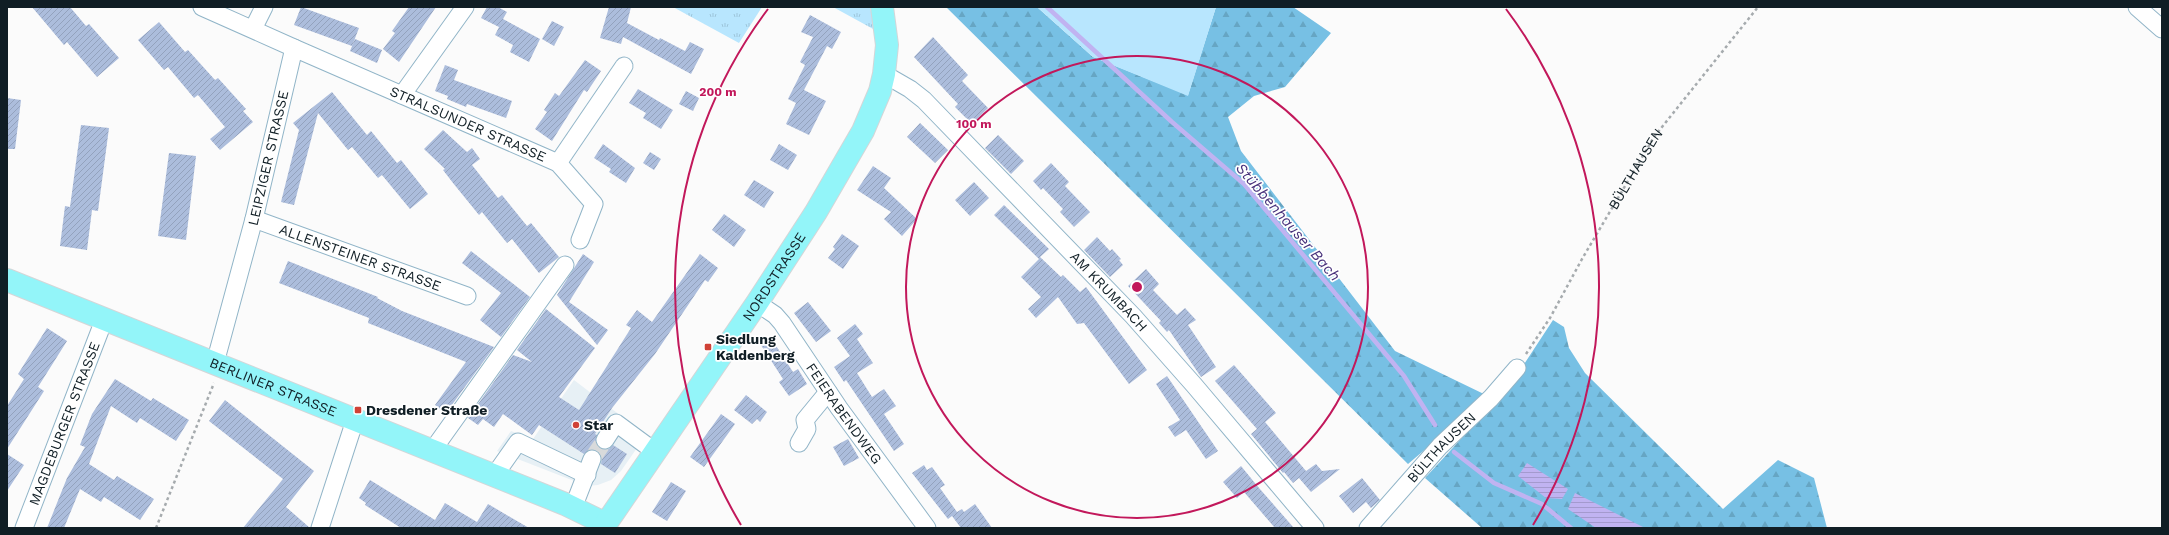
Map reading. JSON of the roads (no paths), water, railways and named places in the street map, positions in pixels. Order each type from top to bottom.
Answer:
[{"type":"main road","name":"NORDSTRASSE","points":[[604,526],[654,451],[757,303],[844,165],[873,110],[884,74],[886,45],[882,7]]},
{"type":"main road","name":"BERLINER STRASSE","points":[[7,280],[573,508],[604,526]]},
{"type":"street","points":[[202,7],[294,48]]},
{"type":"street","points":[[253,29],[264,7]]},
{"type":"street","points":[[402,95],[465,7]]},
{"type":"street","points":[[2137,7],[2162,29]]},
{"type":"street","name":"STRALSUNDER STRASSE","points":[[294,48],[558,163],[594,204],[580,240]]},
{"type":"street","name":"LEIPZIGER STRASSE","points":[[218,365],[294,48]]},
{"type":"street","points":[[558,163],[624,66]]},
{"type":"street","name":"AM KRUMBACH","points":[[884,74],[910,89],[924,100],[1092,273],[1194,385],[1314,528]]},
{"type":"street","name":"ALLENSTEINER STRASSE","points":[[254,219],[467,296]]},
{"type":"street","points":[[432,451],[565,265]]},
{"type":"street","name":"FEIERABENDWEG","points":[[757,303],[775,315],[782,324],[828,392],[927,528]]},
{"type":"street","name":"MAGDEBURGER STRASSE","points":[[24,528],[104,320]]},
{"type":"street","name":"BÜLTHAUSEN","points":[[1368,528],[1440,446],[1491,398],[1517,368]]},
{"type":"street","points":[[799,443],[807,430],[805,420],[828,392]]},
{"type":"street","points":[[320,528],[355,420]]},
{"type":"street","points":[[605,440],[616,423],[654,451]]},
{"type":"street","points":[[494,476],[518,442],[587,475]]},
{"type":"street","points":[[573,508],[592,459]]},
{"type":"waterway","name":"Stübbenhauser Bach","points":[[1047,7],[1172,122],[1244,184],[1404,376],[1435,425]]},
{"type":"waterway","name":"Stübbenhauser Bach","points":[[1454,452],[1494,483],[1542,504],[1571,528]]},
{"type":"tunnel","points":[[592,459],[605,440]]},
{"type":"place","name":"Siedlung Kaldenberg","points":[[708,347]]},
{"type":"place","name":"Dresdener Straße","points":[[358,410]]},
{"type":"place","name":"Star","points":[[576,425]]}]
